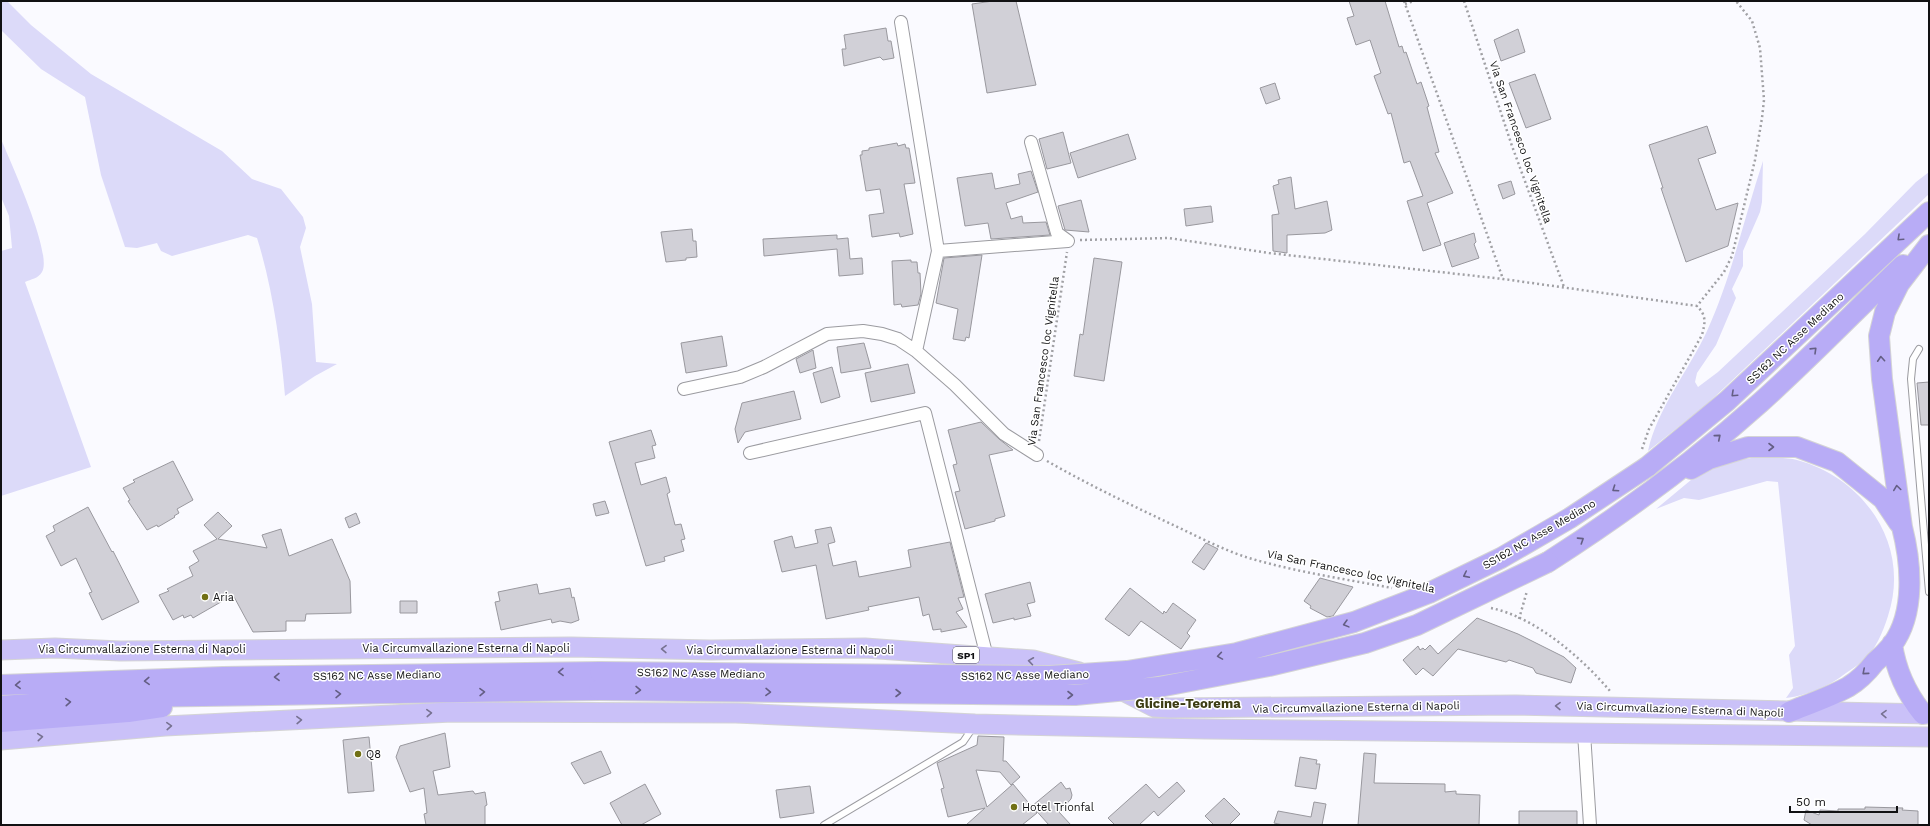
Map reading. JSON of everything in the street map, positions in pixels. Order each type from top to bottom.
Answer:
[{"type":"highway","name":"SS162 NC Asse Mediano","points":[[1,706],[132,697],[239,695],[600,681],[1050,676],[1127,671],[1237,653],[1354,622],[1429,593],[1501,558],[1570,518],[1644,460],[1727,401],[1929,212]]},
{"type":"highway","name":"SS162 NC Asse Mediano","points":[[1,686],[222,677],[600,681],[1075,695],[1159,687],[1269,666],[1365,643],[1416,625],[1548,562],[1609,522],[1657,487],[1761,402],[1929,240]]},
{"type":"highway","points":[[1790,712],[1849,686],[1871,667],[1892,644],[1903,620],[1908,601],[1910,578],[1908,548],[1902,527],[1882,379],[1879,336],[1885,312],[1899,284],[1929,245]]},
{"type":"highway","points":[[1657,487],[1709,460],[1748,447],[1797,447],[1837,462],[1882,499],[1902,527]]},
{"type":"highway","points":[[1892,644],[1895,663],[1902,683],[1926,714]]},
{"type":"highway","points":[[1,722],[128,712],[239,695]]},
{"type":"main road","name":"Via Circumvallazione Esterna di Napoli","points":[[1,650],[55,648],[120,651],[571,648],[711,650],[865,648],[1033,660],[1074,670],[1107,682],[1154,706],[1169,708],[1421,706],[1619,707],[1926,714]]},
{"type":"main road","name":"Via Circumvallazione Esterna di Napoli","points":[[1,740],[165,726],[452,712],[736,713],[975,724],[1929,737]]},
{"type":"street","points":[[901,22],[938,251],[916,351]]},
{"type":"street","points":[[1032,142],[1057,233],[1068,242]]},
{"type":"street","points":[[938,251],[1068,242]]},
{"type":"street","points":[[684,389],[740,377],[764,367],[827,334],[863,331],[882,334],[898,339],[916,351],[955,385],[1004,434],[1037,455]]},
{"type":"street","points":[[750,453],[925,413],[987,657]]},
{"type":"street","points":[[1584,733],[1590,825]]},
{"type":"lane","points":[[1920,349],[1913,359],[1911,379],[1929,592]]},
{"type":"lane","points":[[824,825],[963,742],[975,724]]},
{"type":"path","points":[[1414,1],[1405,3],[1503,279]]},
{"type":"path","name":"Via San Francesco loc Vignitella","points":[[1464,1],[1512,146],[1564,287]]},
{"type":"path","points":[[1697,306],[1724,272],[1732,256],[1755,160],[1762,118],[1764,100],[1760,48],[1752,21],[1736,1]]},
{"type":"path","points":[[1068,242],[1169,238],[1270,253],[1503,279],[1697,306],[1703,312],[1705,321],[1702,336],[1649,430],[1644,460]]},
{"type":"path","name":"Via San Francesco loc Vignitella","points":[[1068,242],[1037,455],[1082,481],[1142,511],[1248,558],[1291,569],[1398,589]]},
{"type":"path","points":[[1519,618],[1527,589]]},
{"type":"path","points":[[1488,608],[1519,618],[1576,656],[1609,690],[1617,700],[1619,707]]},
{"type":"shaded area","points":[[1,1],[7,1],[31,25],[91,74],[222,151],[252,179],[281,189],[303,217],[306,228],[300,247],[312,304],[316,362],[337,364],[315,376],[285,396],[275,316],[257,238],[248,235],[172,256],[161,251],[157,243],[137,248],[125,247],[101,175],[85,97],[41,69],[1,30]]},
{"type":"shaded area","points":[[1,139],[29,207],[42,247],[44,262],[42,272],[36,277],[25,282],[91,467],[1,496],[1,251],[12,248],[9,216],[1,197]]},
{"type":"shaded area","points":[[1763,161],[1762,202],[1760,212],[1743,251],[1743,266],[1732,289],[1736,298],[1716,345],[1697,373],[1695,382],[1698,387],[1718,372],[1865,234],[1916,182],[1929,172],[1929,194],[1705,406],[1648,451],[1658,420],[1700,346],[1716,310],[1731,268]]},
{"type":"shaded area","points":[[1758,457],[1797,460],[1822,469],[1844,483],[1862,499],[1877,519],[1888,541],[1893,565],[1894,590],[1888,616],[1878,640],[1868,656],[1857,666],[1825,686],[1803,695],[1786,698],[1793,688],[1789,655],[1795,646],[1778,482],[1767,481],[1699,500],[1684,498],[1656,509],[1697,475],[1731,461]]},
{"type":"building","points":[[993,1],[1016,1],[1036,85],[987,93],[972,4]]},
{"type":"building","points":[[1349,1],[1385,1],[1399,47],[1402,46],[1404,53],[1406,52],[1417,84],[1421,82],[1429,106],[1427,107],[1439,152],[1435,153],[1453,193],[1427,203],[1441,245],[1423,251],[1407,201],[1423,196],[1410,161],[1404,163],[1391,113],[1388,114],[1374,76],[1381,73],[1370,40],[1356,45],[1347,18],[1354,16]]},
{"type":"building","points":[[886,28],[888,41],[891,41],[894,58],[883,60],[880,57],[844,66],[842,49],[846,49],[844,35]]},
{"type":"building","points":[[1518,29],[1525,52],[1501,61],[1494,40]]},
{"type":"building","points":[[1535,74],[1551,119],[1526,128],[1509,83]]},
{"type":"building","points":[[1275,83],[1280,99],[1266,104],[1260,88]]},
{"type":"building","points":[[1707,126],[1716,153],[1698,159],[1716,210],[1738,203],[1728,246],[1686,262],[1661,188],[1663,188],[1649,145]]},
{"type":"building","points":[[1063,132],[1071,163],[1047,169],[1039,139]]},
{"type":"building","points":[[1128,134],[1136,159],[1078,178],[1070,153]]},
{"type":"building","points":[[897,143],[898,146],[905,144],[906,148],[909,148],[915,183],[904,184],[913,234],[900,237],[899,233],[872,237],[869,215],[884,213],[880,189],[866,191],[860,155],[862,155],[862,151],[869,150],[869,148]]},
{"type":"building","points":[[1031,171],[1038,192],[1006,203],[1011,219],[1022,216],[1023,223],[1046,222],[1050,235],[991,239],[988,223],[965,226],[957,178],[992,173],[995,189],[1020,184],[1018,174]]},
{"type":"building","points":[[1291,177],[1295,209],[1327,201],[1332,230],[1325,233],[1287,235],[1287,253],[1273,251],[1272,215],[1279,214],[1273,186],[1279,184],[1278,180]]},
{"type":"building","points":[[1511,181],[1515,194],[1503,199],[1498,185]]},
{"type":"building","points":[[1081,200],[1089,232],[1065,230],[1058,206]]},
{"type":"building","points":[[1211,206],[1213,222],[1186,226],[1184,209]]},
{"type":"building","points":[[692,229],[693,241],[696,241],[697,257],[686,258],[686,260],[666,262],[661,232]]},
{"type":"building","points":[[1474,233],[1476,242],[1474,244],[1479,258],[1452,267],[1444,243]]},
{"type":"building","points":[[837,235],[837,239],[848,238],[850,259],[862,258],[863,274],[839,276],[837,249],[764,256],[763,239]]},
{"type":"building","points":[[982,255],[969,338],[966,337],[965,341],[953,339],[958,309],[936,303],[944,258]]},
{"type":"building","points":[[1094,258],[1122,262],[1104,381],[1074,376],[1080,334],[1083,335]]},
{"type":"building","points":[[911,260],[911,262],[917,262],[918,273],[920,273],[921,294],[918,305],[902,307],[901,304],[894,305],[892,261]]},
{"type":"building","points":[[722,336],[727,366],[686,373],[681,343]]},
{"type":"building","points":[[864,343],[871,368],[841,373],[837,347]]},
{"type":"building","points":[[813,350],[816,368],[800,373],[796,359]]},
{"type":"building","points":[[908,364],[915,393],[871,402],[865,373]]},
{"type":"building","points":[[832,367],[840,397],[821,403],[813,373]]},
{"type":"building","points":[[1929,382],[1929,425],[1921,425],[1917,383]]},
{"type":"building","points":[[794,391],[801,419],[745,432],[738,443],[735,429],[742,403]]},
{"type":"building","points":[[981,422],[1013,450],[989,455],[1005,516],[995,519],[995,521],[965,529],[955,492],[960,491],[953,465],[957,464],[948,430]]},
{"type":"building","points":[[651,430],[656,445],[652,446],[655,458],[635,463],[641,485],[666,477],[670,492],[667,494],[675,525],[681,524],[685,539],[681,540],[684,551],[664,557],[665,561],[646,566],[609,442]]},
{"type":"building","points":[[173,461],[193,500],[177,509],[179,513],[174,516],[175,517],[158,527],[157,525],[147,530],[128,501],[130,500],[123,488],[135,482],[133,480]]},
{"type":"building","points":[[605,501],[609,513],[596,516],[593,504]]},
{"type":"building","points":[[88,507],[112,552],[113,551],[139,602],[102,620],[89,593],[92,592],[76,558],[61,566],[46,536],[55,531],[53,526]]},
{"type":"building","points":[[218,512],[232,526],[218,539],[267,548],[262,535],[281,529],[289,556],[332,539],[350,581],[351,613],[306,614],[305,621],[286,621],[286,631],[253,632],[233,595],[193,618],[191,615],[184,618],[183,615],[173,620],[159,595],[169,591],[167,589],[193,576],[189,567],[199,561],[193,551],[217,539],[204,525]]},
{"type":"building","points":[[356,513],[360,523],[349,528],[345,518]]},
{"type":"building","points":[[831,527],[835,542],[828,544],[833,566],[856,561],[859,577],[911,567],[908,550],[950,542],[964,597],[958,598],[963,609],[956,612],[967,627],[941,632],[941,629],[933,630],[929,614],[923,616],[919,597],[868,607],[869,610],[826,619],[816,565],[782,572],[774,541],[792,536],[795,548],[818,543],[815,530]]},
{"type":"building","points":[[1206,543],[1218,549],[1204,570],[1192,562]]},
{"type":"building","points":[[1320,578],[1353,587],[1333,616],[1327,617],[1310,608],[1311,606],[1304,601]]},
{"type":"building","points":[[1030,582],[1035,602],[1027,604],[1031,616],[993,623],[985,594]]},
{"type":"building","points":[[537,584],[539,594],[570,588],[572,598],[574,597],[579,620],[571,623],[560,621],[552,623],[551,619],[501,630],[495,602],[500,601],[498,592]]},
{"type":"building","points":[[1130,588],[1163,614],[1164,611],[1166,613],[1173,603],[1196,620],[1187,633],[1190,636],[1181,649],[1141,621],[1129,636],[1105,619]]},
{"type":"building","points":[[400,601],[417,601],[417,613],[400,613]]},
{"type":"building","points":[[1477,618],[1518,634],[1564,657],[1576,668],[1571,683],[1536,673],[1533,668],[1509,660],[1506,662],[1458,649],[1433,676],[1423,668],[1416,675],[1403,660],[1418,646],[1420,650],[1423,648],[1425,650],[1430,645],[1438,654]]},
{"type":"building","points":[[445,733],[450,767],[433,771],[438,795],[473,791],[475,794],[485,792],[487,805],[485,806],[485,825],[426,825],[424,814],[427,813],[424,788],[410,792],[396,757],[400,746]]},
{"type":"building","points":[[978,736],[1004,737],[1003,761],[1006,761],[1020,777],[1011,785],[1000,772],[976,770],[987,807],[1013,784],[1037,813],[1022,825],[966,825],[985,808],[948,817],[941,789],[944,788],[937,763],[977,745]]},
{"type":"building","points":[[369,737],[374,791],[348,793],[343,740]]},
{"type":"building","points":[[601,751],[611,773],[584,784],[571,763]]},
{"type":"building","points":[[1364,753],[1376,754],[1374,783],[1445,784],[1445,792],[1456,791],[1456,794],[1480,795],[1479,825],[1358,825]]},
{"type":"building","points":[[1300,757],[1317,760],[1316,764],[1320,764],[1316,789],[1295,786]]},
{"type":"building","points":[[1061,782],[1066,789],[1070,788],[1072,795],[1071,799],[1059,812],[1071,825],[1049,825],[1032,806]]},
{"type":"building","points":[[1177,782],[1185,791],[1158,816],[1154,811],[1139,825],[1115,825],[1108,818],[1146,784],[1159,798]]},
{"type":"building","points":[[645,784],[661,814],[641,825],[622,825],[610,803]]},
{"type":"building","points":[[810,786],[814,813],[780,818],[776,790]]},
{"type":"building","points":[[1224,798],[1240,814],[1229,825],[1214,825],[1205,816]]},
{"type":"building","points":[[1314,802],[1326,804],[1322,825],[1283,825],[1274,823],[1278,811],[1311,817]]},
{"type":"building","points":[[1865,807],[1903,808],[1902,810],[1918,811],[1918,825],[1812,825],[1804,820],[1806,810],[1819,815],[1820,810],[1838,811],[1838,809],[1865,809]]},
{"type":"building","points":[[1519,811],[1577,811],[1577,825],[1519,825]]},
{"type":"place","name":"Aria","points":[[205,597]]},
{"type":"place","name":"Q8","points":[[358,754]]},
{"type":"place","name":"Hotel Trionfal","points":[[1014,807]]},
{"type":"district","name":"Glicine-Teorema","points":[[1188,703]]}]
